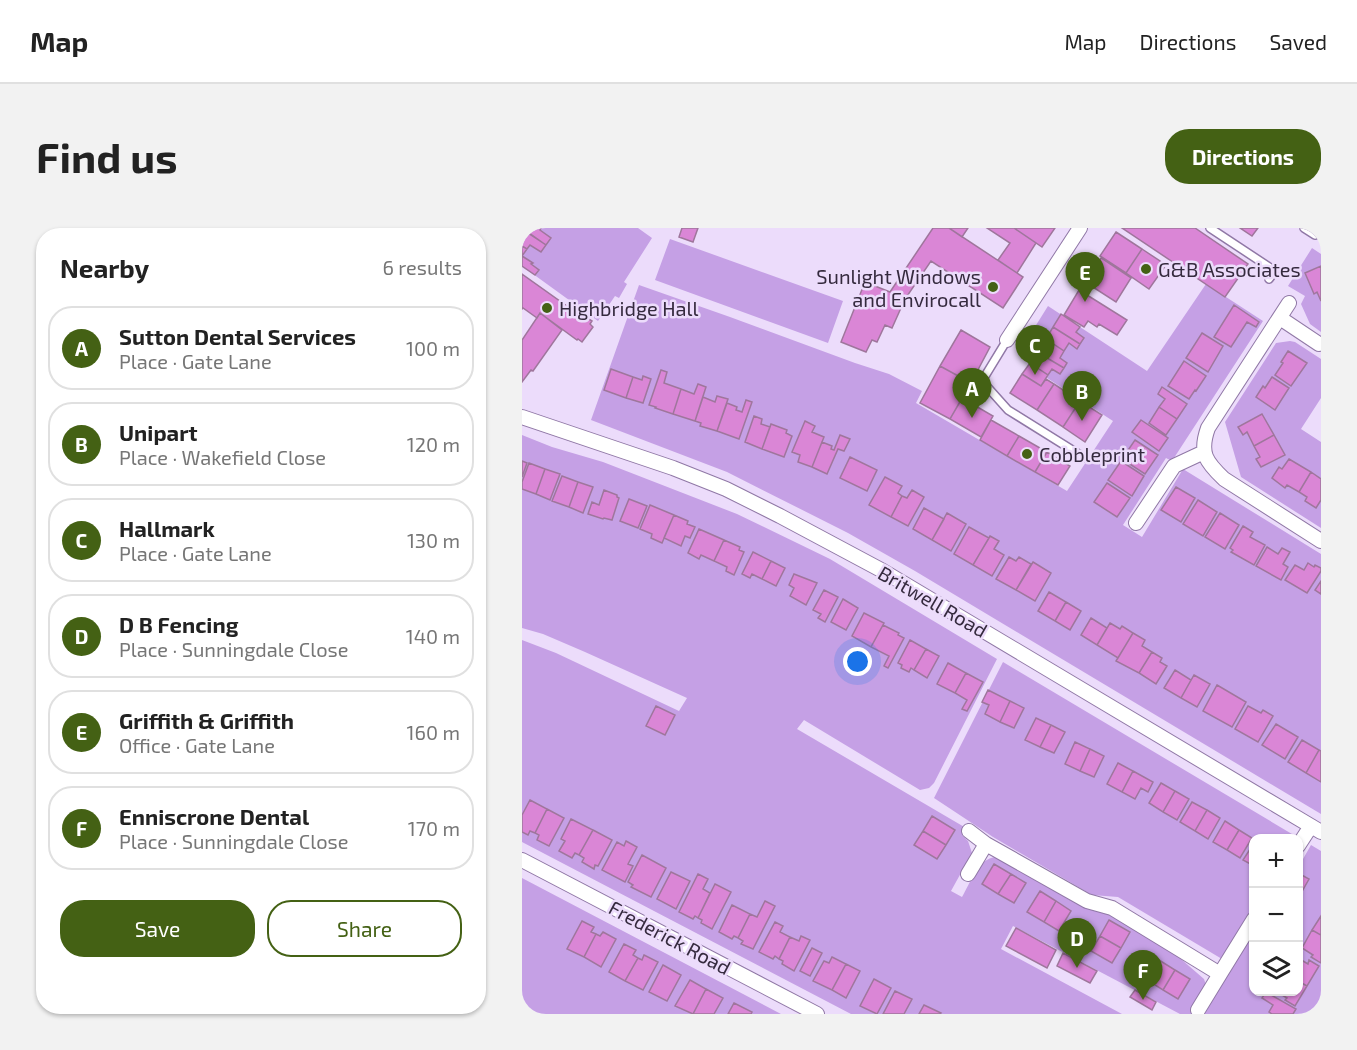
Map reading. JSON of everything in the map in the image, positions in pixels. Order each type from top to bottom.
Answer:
[{"type":"street","points":[[1007,340],[1080,228]]},
{"type":"street","points":[[1289,303],[1208,428],[1204,440],[1204,452],[1211,467],[1224,479],[1321,541]]},
{"type":"street","points":[[1280,318],[1319,344]]},
{"type":"street","name":"Britwell Road","points":[[522,417],[673,468],[726,489],[780,516],[883,572],[1316,829]]},
{"type":"street","points":[[1136,523],[1174,466],[1204,452]]},
{"type":"street","points":[[1303,842],[1316,829]]},
{"type":"street","points":[[969,831],[986,844],[1087,901],[1112,908],[1220,974]]},
{"type":"street","points":[[968,874],[986,844]]},
{"type":"street","name":"Frederick Road","points":[[522,860],[817,1014]]},
{"type":"street","points":[[1198,1010],[1249,927]]},
{"type":"lane","points":[[1210,228],[1275,271],[1269,279]]},
{"type":"lane","points":[[1304,228],[1314,235],[1319,228]]},
{"type":"lane","points":[[1007,340],[982,381],[1008,411],[1085,458]]},
{"type":"shaded area","points":[[522,228],[638,228],[652,238],[624,282],[627,284],[619,298],[615,296],[598,321],[522,266]]},
{"type":"shaded area","points":[[670,239],[843,301],[828,343],[655,280]]},
{"type":"shaded area","points":[[1312,248],[1321,254],[1321,332],[1310,324],[1301,304],[1305,296],[1288,286]]},
{"type":"shaded area","points":[[1206,284],[1263,321],[1172,461],[1166,458],[1123,525],[1142,537],[1183,469],[1321,554],[1321,814],[848,533],[727,472],[591,420],[639,285],[889,374],[922,391],[916,403],[1067,491],[1113,421],[1047,378],[1048,375],[1018,354],[1048,306],[1147,371]]},
{"type":"shaded area","points":[[1290,341],[1321,359],[1321,398],[1301,429],[1321,442],[1321,528],[1241,477],[1225,422],[1276,343]]},
{"type":"shaded area","points":[[522,435],[552,447],[603,462],[737,514],[830,559],[997,659],[934,783],[929,788],[920,790],[804,720],[797,729],[966,828],[962,835],[968,841],[972,853],[951,891],[962,897],[979,867],[990,858],[996,857],[1075,903],[1110,914],[1174,953],[1204,979],[1207,988],[1191,1014],[1180,1014],[1013,926],[1001,949],[1122,1014],[851,1014],[522,842],[522,640],[556,653],[679,711],[687,698],[543,634],[522,628]]},
{"type":"shaded area","points":[[1003,662],[1292,834],[1249,834],[1249,915],[1222,959],[1118,897],[1092,895],[993,837],[934,798]]},
{"type":"shaded area","points":[[1311,845],[1321,851],[1321,1014],[1202,1014],[1249,937],[1249,996],[1303,996],[1303,859]]},
{"type":"shaded area","points":[[522,878],[781,1014],[522,1014]]},
{"type":"building","points":[[522,228],[541,228],[540,230],[551,238],[546,245]]},
{"type":"building","points":[[682,228],[698,228],[693,242],[679,237]]},
{"type":"building","name":"Sunlight Windows and Envirocall","points":[[933,228],[949,228],[1023,277],[1003,308],[931,261],[905,299],[892,328],[885,325],[877,342],[872,340],[866,352],[841,342],[865,282],[890,292]]},
{"type":"building","points":[[949,228],[968,228],[962,237]]},
{"type":"building","points":[[987,228],[1014,228],[1036,243],[1017,273],[998,260],[1010,243]]},
{"type":"building","points":[[1014,228],[1055,228],[1042,247]]},
{"type":"building","points":[[1122,228],[1195,228],[1248,264],[1225,297]]},
{"type":"building","points":[[1240,228],[1258,228],[1252,236]]},
{"type":"building","points":[[522,229],[546,245],[541,252],[530,245],[527,249],[522,246]]},
{"type":"building","points":[[1116,232],[1142,249],[1126,273],[1100,256]]},
{"type":"building","points":[[522,246],[527,249],[522,256]]},
{"type":"building","name":"G&B Associates","points":[[1142,249],[1166,265],[1149,289],[1126,273]]},
{"type":"building","points":[[522,256],[539,270],[535,275],[522,266]]},
{"type":"building","points":[[1101,258],[1131,278],[1116,302],[1085,282]]},
{"type":"building","points":[[1321,266],[1321,301],[1317,292],[1314,294],[1305,273]]},
{"type":"building","name":"Highbridge Hall","points":[[522,274],[592,321],[590,324],[593,327],[582,342],[540,313],[537,318],[522,309]]},
{"type":"building","points":[[1079,290],[1127,320],[1117,335],[1099,324],[1097,327],[1088,321],[1084,327],[1064,315]]},
{"type":"building","points":[[1234,305],[1259,322],[1256,327],[1247,322],[1231,347],[1214,337]]},
{"type":"building","points":[[540,313],[562,330],[533,371],[531,370],[522,382],[522,340]]},
{"type":"building","points":[[1061,314],[1080,327],[1076,332],[1084,338],[1080,344],[1053,327]]},
{"type":"building","points":[[1053,327],[1080,344],[1077,349],[1069,343],[1064,351],[1046,339]]},
{"type":"building","points":[[961,330],[990,347],[971,383],[940,366]]},
{"type":"building","points":[[1202,333],[1223,346],[1208,372],[1186,358]]},
{"type":"building","points":[[1046,339],[1064,351],[1060,358],[1067,363],[1064,368],[1037,352]]},
{"type":"building","points":[[1288,351],[1307,363],[1291,386],[1275,375]]},
{"type":"building","points":[[1037,352],[1064,368],[1060,374],[1052,369],[1048,375],[1030,363]]},
{"type":"building","points":[[1184,361],[1206,376],[1189,399],[1168,386]]},
{"type":"building","points":[[1030,363],[1048,375],[1041,386],[1022,374]]},
{"type":"building","points":[[940,366],[971,383],[950,419],[920,403]]},
{"type":"building","points":[[611,369],[633,377],[626,398],[604,390]]},
{"type":"building","points":[[661,370],[667,372],[664,383],[681,389],[673,414],[649,405]]},
{"type":"building","points":[[1022,374],[1041,386],[1046,379],[1054,384],[1037,410],[1010,393]]},
{"type":"building","points":[[643,376],[651,379],[643,403],[626,398],[633,377],[642,380]]},
{"type":"building","points":[[1272,377],[1289,388],[1275,410],[1256,397]]},
{"type":"building","points":[[698,384],[706,387],[695,421],[673,414],[681,389],[694,394]]},
{"type":"building","points":[[1054,384],[1080,401],[1063,427],[1037,410]]},
{"type":"building","points":[[1162,387],[1187,404],[1177,419],[1159,407],[1165,399],[1158,394]]},
{"type":"building","points":[[717,396],[728,399],[717,431],[700,426],[701,423],[695,421],[703,397],[715,402]]},
{"type":"building","points":[[962,398],[993,416],[981,437],[950,419]]},
{"type":"building","points":[[746,400],[752,402],[739,439],[717,431],[727,403],[742,412]]},
{"type":"building","points":[[1080,401],[1102,415],[1085,442],[1063,427]]},
{"type":"building","points":[[1159,407],[1177,419],[1166,435],[1149,423]]},
{"type":"building","points":[[1262,414],[1274,435],[1254,446],[1247,432],[1243,435],[1238,427]]},
{"type":"building","points":[[754,416],[762,419],[761,424],[770,427],[762,449],[745,442]]},
{"type":"building","points":[[991,420],[1019,436],[1007,456],[980,440]]},
{"type":"building","points":[[1141,420],[1168,438],[1159,451],[1132,432]]},
{"type":"building","points":[[805,421],[815,426],[812,432],[824,437],[812,467],[798,462],[800,455],[792,452]]},
{"type":"building","points":[[771,424],[787,430],[786,433],[792,436],[784,457],[762,449]]},
{"type":"building","points":[[840,435],[850,439],[844,451],[838,449],[827,474],[812,467],[822,442],[832,446],[831,449],[834,450]]},
{"type":"building","points":[[1274,435],[1285,455],[1261,467],[1256,459],[1260,457],[1254,446]]},
{"type":"building","name":"Cobbleprint","points":[[1019,436],[1047,452],[1035,472],[1007,456]]},
{"type":"building","points":[[1135,440],[1158,455],[1145,474],[1122,459]]},
{"type":"building","points":[[1047,452],[1070,466],[1058,485],[1035,472]]},
{"type":"building","points":[[850,457],[877,470],[867,491],[840,478]]},
{"type":"building","points":[[1289,459],[1311,472],[1299,492],[1287,485],[1285,488],[1272,478],[1279,467],[1282,469]]},
{"type":"building","points":[[522,461],[527,463],[522,477]]},
{"type":"building","points":[[1121,461],[1144,476],[1132,496],[1108,480]]},
{"type":"building","points":[[529,463],[545,469],[536,494],[522,489],[522,482]]},
{"type":"building","points":[[545,469],[560,474],[550,500],[536,494]]},
{"type":"building","points":[[1311,472],[1321,479],[1321,500],[1316,508],[1305,501],[1307,497],[1299,492]]},
{"type":"building","points":[[562,476],[578,482],[569,507],[552,501]]},
{"type":"building","points":[[885,477],[902,486],[898,493],[902,496],[891,517],[869,505]]},
{"type":"building","points":[[578,482],[593,487],[583,513],[569,507]]},
{"type":"building","points":[[1107,483],[1130,498],[1117,517],[1094,502]]},
{"type":"building","points":[[1176,487],[1195,498],[1181,522],[1161,510]]},
{"type":"building","points":[[604,490],[619,498],[612,520],[588,514],[592,502],[599,505]]},
{"type":"building","points":[[912,490],[924,497],[908,526],[891,517],[902,496],[907,498]]},
{"type":"building","points":[[629,499],[647,506],[638,528],[620,521]]},
{"type":"building","points":[[1198,500],[1217,512],[1203,536],[1183,524]]},
{"type":"building","points":[[650,505],[674,515],[662,543],[651,538],[652,534],[640,529]]},
{"type":"building","points":[[924,508],[944,519],[932,540],[913,529]]},
{"type":"building","points":[[947,513],[966,524],[951,551],[932,540]]},
{"type":"building","points":[[1220,513],[1239,525],[1225,549],[1205,537]]},
{"type":"building","points":[[674,515],[695,527],[690,538],[685,536],[681,546],[664,538]]},
{"type":"building","points":[[1243,526],[1253,532],[1250,537],[1265,545],[1254,565],[1231,552],[1233,550],[1230,548]]},
{"type":"building","points":[[969,527],[989,538],[973,565],[954,554]]},
{"type":"building","points":[[699,529],[724,540],[714,561],[701,555],[699,559],[688,553]]},
{"type":"building","points":[[990,536],[999,541],[994,549],[1004,555],[992,576],[973,565]]},
{"type":"building","points":[[724,540],[740,547],[739,550],[744,552],[734,575],[726,571],[727,567],[714,561]]},
{"type":"building","points":[[1267,547],[1278,554],[1282,548],[1290,552],[1283,564],[1288,567],[1281,580],[1256,566]]},
{"type":"building","points":[[753,552],[771,561],[762,579],[752,574],[750,578],[742,574]]},
{"type":"building","points":[[1009,557],[1016,561],[1019,557],[1031,564],[1016,590],[996,579]]},
{"type":"building","points":[[771,561],[785,568],[776,586],[762,579]]},
{"type":"building","points":[[1033,562],[1051,573],[1035,601],[1016,590]]},
{"type":"building","points":[[1308,563],[1321,568],[1321,571],[1307,593],[1285,580],[1295,565],[1304,570]]},
{"type":"building","points":[[794,574],[817,583],[806,605],[790,596],[794,588],[789,585]]},
{"type":"building","points":[[1321,581],[1321,594],[1315,590]]},
{"type":"building","points":[[824,590],[838,597],[825,622],[818,618],[821,614],[813,610]]},
{"type":"building","points":[[1049,592],[1066,602],[1055,621],[1038,611]]},
{"type":"building","points":[[843,599],[858,608],[846,630],[831,622]]},
{"type":"building","points":[[1066,602],[1081,611],[1070,630],[1055,621]]},
{"type":"building","points":[[864,613],[884,623],[871,647],[852,636]]},
{"type":"building","points":[[1091,618],[1107,628],[1097,645],[1081,635]]},
{"type":"building","points":[[1110,623],[1120,629],[1122,626],[1133,633],[1118,658],[1097,645]]},
{"type":"building","points":[[883,625],[904,638],[888,668],[884,666],[889,656],[871,647]]},
{"type":"building","points":[[1133,633],[1145,640],[1142,646],[1152,652],[1139,673],[1116,661]]},
{"type":"building","points":[[910,640],[926,649],[914,670],[911,668],[909,672],[901,668],[902,665],[898,663]]},
{"type":"building","points":[[926,649],[939,656],[927,678],[914,670]]},
{"type":"building","points":[[1152,652],[1162,658],[1160,662],[1167,666],[1156,684],[1139,673]]},
{"type":"building","points":[[948,663],[966,673],[955,693],[937,684]]},
{"type":"building","points":[[1175,670],[1191,680],[1181,698],[1164,688]]},
{"type":"building","points":[[966,673],[983,682],[967,711],[962,709],[967,700],[955,693]]},
{"type":"building","points":[[1194,675],[1210,684],[1197,707],[1181,698]]},
{"type":"building","points":[[1217,685],[1246,702],[1232,727],[1203,711]]},
{"type":"building","points":[[988,690],[1010,701],[1000,722],[985,714],[989,705],[982,702]]},
{"type":"building","points":[[1010,701],[1024,708],[1014,728],[1000,722]]},
{"type":"building","points":[[656,706],[675,715],[665,735],[646,726]]},
{"type":"building","points":[[1248,706],[1261,713],[1263,710],[1273,716],[1258,742],[1235,729]]},
{"type":"building","points":[[1036,718],[1051,725],[1040,747],[1025,740]]},
{"type":"building","points":[[1276,724],[1298,737],[1285,759],[1262,745]]},
{"type":"building","points":[[1051,725],[1065,732],[1054,753],[1040,747]]},
{"type":"building","points":[[1302,740],[1319,750],[1306,773],[1288,762]]},
{"type":"building","points":[[1075,742],[1090,749],[1080,771],[1065,764]]},
{"type":"building","points":[[1090,749],[1104,756],[1094,777],[1080,771]]},
{"type":"building","points":[[1319,750],[1321,751],[1321,782],[1306,773]]},
{"type":"building","points":[[1118,763],[1133,771],[1122,792],[1107,784]]},
{"type":"building","points":[[1133,771],[1153,782],[1148,792],[1141,788],[1135,799],[1122,792]]},
{"type":"building","points":[[1161,783],[1175,791],[1163,812],[1149,803]]},
{"type":"building","points":[[1175,791],[1189,799],[1177,820],[1163,812]]},
{"type":"building","points":[[530,800],[547,809],[535,833],[530,831],[528,835],[522,832],[522,815]]},
{"type":"building","points":[[1192,802],[1207,810],[1195,831],[1180,822]]},
{"type":"building","points":[[547,809],[564,818],[549,846],[537,840],[539,835],[535,833]]},
{"type":"building","points":[[1207,810],[1220,818],[1208,839],[1195,831]]},
{"type":"building","points":[[932,816],[955,830],[946,845],[923,831]]},
{"type":"building","points":[[571,819],[593,830],[579,855],[575,853],[572,858],[559,851],[565,841],[561,839]]},
{"type":"building","points":[[1225,821],[1239,830],[1227,850],[1213,842]]},
{"type":"building","points":[[593,830],[612,840],[598,866],[595,865],[594,869],[582,862],[584,858],[579,855]]},
{"type":"building","points":[[1239,830],[1249,836],[1249,843],[1240,858],[1227,850]]},
{"type":"building","points":[[923,831],[946,845],[937,859],[914,845]]},
{"type":"building","points":[[626,841],[637,847],[628,864],[633,866],[625,882],[602,870],[617,842],[624,846]]},
{"type":"building","points":[[1249,851],[1249,863],[1243,860]]},
{"type":"building","points":[[642,855],[666,868],[651,897],[631,887],[633,885],[628,882]]},
{"type":"building","points":[[994,864],[1011,874],[998,894],[982,884]]},
{"type":"building","points":[[671,872],[690,881],[676,909],[657,899]]},
{"type":"building","points":[[698,874],[708,879],[703,889],[710,893],[698,918],[695,916],[693,919],[679,912]]},
{"type":"building","points":[[1011,874],[1026,883],[1014,903],[998,894]]},
{"type":"building","points":[[1303,876],[1309,879],[1303,890]]},
{"type":"building","points":[[715,884],[731,892],[712,929],[701,923],[702,920],[698,918]]},
{"type":"building","points":[[1040,891],[1056,901],[1044,922],[1027,912]]},
{"type":"building","points":[[765,901],[775,906],[753,949],[741,944],[743,941],[738,938],[750,914],[757,917]]},
{"type":"building","points":[[1056,901],[1071,911],[1059,931],[1044,922]]},
{"type":"building","points":[[732,905],[750,914],[738,938],[734,936],[732,939],[719,932]]},
{"type":"building","points":[[1321,916],[1321,935],[1312,930]]},
{"type":"building","points":[[1109,920],[1130,932],[1121,948],[1100,936]]},
{"type":"building","points":[[582,921],[594,927],[591,932],[596,934],[584,957],[567,949]]},
{"type":"building","points":[[775,922],[783,926],[780,932],[790,937],[779,959],[775,956],[773,959],[759,952]]},
{"type":"building","points":[[1016,928],[1056,950],[1047,968],[1006,946]]},
{"type":"building","points":[[1312,930],[1321,935],[1321,963],[1311,957],[1313,955],[1303,949]]},
{"type":"building","points":[[603,932],[616,939],[601,967],[584,957],[596,934],[600,936]]},
{"type":"building","points":[[801,936],[810,940],[794,971],[782,964],[783,961],[779,959],[790,937],[799,941]]},
{"type":"building","points":[[1100,936],[1121,948],[1112,963],[1091,951]]},
{"type":"building","points":[[624,944],[636,950],[633,955],[638,958],[625,981],[609,972]]},
{"type":"building","points":[[812,948],[822,953],[810,976],[800,971]]},
{"type":"building","points":[[1063,953],[1097,971],[1090,983],[1057,966]]},
{"type":"building","points":[[644,955],[658,962],[643,990],[625,981],[638,958],[642,960]]},
{"type":"building","points":[[832,957],[846,964],[832,990],[813,981],[824,961],[829,963]]},
{"type":"building","points":[[1159,960],[1175,970],[1163,990],[1147,980]]},
{"type":"building","points":[[1309,960],[1319,966],[1307,986],[1303,984],[1303,961],[1308,964]]},
{"type":"building","points":[[846,964],[860,971],[846,998],[832,990]]},
{"type":"building","points":[[663,965],[681,975],[667,1001],[649,992]]},
{"type":"building","points":[[1175,970],[1190,979],[1178,999],[1163,990]]},
{"type":"building","points":[[874,979],[891,988],[877,1014],[860,1006]]},
{"type":"building","points":[[690,980],[706,989],[693,1014],[675,1006]]},
{"type":"building","points":[[706,989],[723,998],[714,1014],[693,1014]]},
{"type":"building","points":[[1135,990],[1156,1002],[1152,1010],[1130,997]]},
{"type":"building","points":[[895,991],[912,999],[904,1014],[883,1014]]},
{"type":"building","points":[[1273,996],[1296,1009],[1293,1014],[1272,1014],[1269,1012],[1273,1005],[1262,998]]},
{"type":"building","points":[[1284,996],[1301,996],[1295,1006],[1285,1000],[1287,998]]},
{"type":"building","points":[[734,1003],[752,1012],[751,1014],[728,1014]]},
{"type":"building","points":[[924,1005],[941,1013],[919,1014]]},
{"type":"place","name":"G&B Associates","points":[[1146,269]]},
{"type":"place","name":"Sunlight Windows and Envirocall","points":[[993,287]]},
{"type":"place","name":"Griffith & Griffith","points":[[1085,302]]},
{"type":"place","name":"Highbridge Hall","points":[[547,308]]},
{"type":"place","name":"Hallmark","points":[[1035,375]]},
{"type":"place","name":"Sutton Dental Services","points":[[972,418]]},
{"type":"place","name":"Unipart","points":[[1082,421]]},
{"type":"place","name":"Cobbleprint","points":[[1027,454]]},
{"type":"place","name":"D B Fencing","points":[[1077,968]]},
{"type":"place","name":"Enniscrone Dental","points":[[1143,1000]]}]
